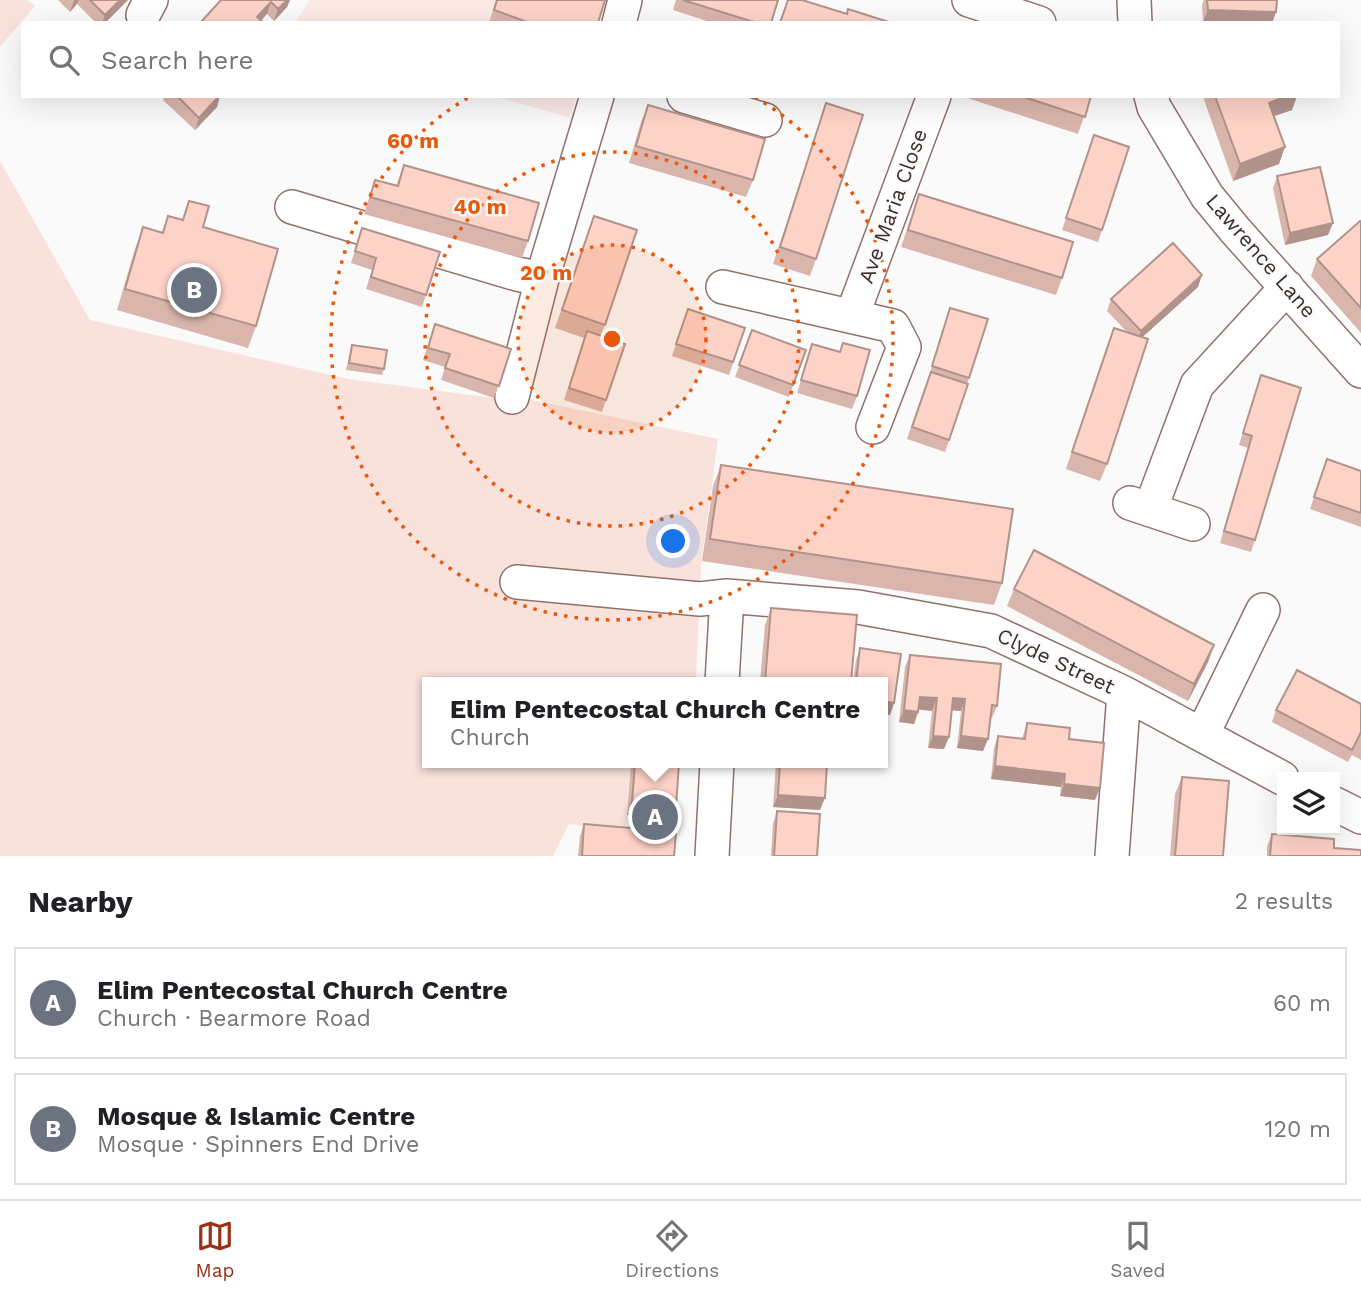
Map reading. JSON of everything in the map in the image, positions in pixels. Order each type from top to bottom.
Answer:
[{"type":"street","points":[[620,21],[625,0]]},
{"type":"street","points":[[962,21],[969,0],[1033,21]]},
{"type":"street","points":[[1134,0],[1135,21]]},
{"type":"street","points":[[512,397],[542,279],[596,98]]},
{"type":"street","points":[[691,98],[765,120]]},
{"type":"street","name":"Ave Maria Close","points":[[852,316],[933,98]]},
{"type":"street","name":"Lawrence Lane","points":[[1152,98],[1154,107],[1207,196],[1361,371]]},
{"type":"street","points":[[292,207],[517,274],[542,279]]},
{"type":"street","points":[[723,287],[892,326],[904,347],[873,428]]},
{"type":"street","points":[[1193,524],[1140,506],[1196,386],[1287,287]]},
{"type":"street","name":"Clyde Street","points":[[517,582],[700,599],[727,596],[858,607],[991,631],[1124,693],[1277,775]]},
{"type":"street","points":[[722,677],[727,596]]},
{"type":"street","points":[[1202,736],[1263,610]]},
{"type":"street","points":[[1112,856],[1124,693]]},
{"type":"street","points":[[712,856],[717,768]]},
{"type":"street","points":[[1340,806],[1361,817]]},
{"type":"shaded area","points":[[0,0],[27,0],[35,6],[0,47]]},
{"type":"shaded area","points":[[310,0],[605,0],[598,21],[296,21]]},
{"type":"shaded area","points":[[502,98],[575,98],[570,118]]},
{"type":"shaded area","points":[[0,161],[90,320],[348,379],[494,398],[527,399],[718,439],[701,565],[696,677],[422,677],[422,768],[631,768],[625,832],[569,824],[553,856],[0,856]]},
{"type":"building","points":[[90,0],[120,0],[105,15]]},
{"type":"building","points":[[221,0],[287,0],[278,9],[271,2],[257,17],[262,21],[202,21]]},
{"type":"building","points":[[497,0],[605,0],[599,21],[524,21],[494,10]]},
{"type":"building","points":[[683,0],[778,0],[772,21],[751,21]]},
{"type":"building","points":[[788,0],[802,0],[847,14],[848,9],[886,21],[781,21]]},
{"type":"building","points":[[1207,0],[1277,0],[1276,12],[1208,10]]},
{"type":"building","points":[[179,98],[217,98],[199,118]]},
{"type":"building","points":[[1027,98],[1090,98],[1085,117]]},
{"type":"building","points":[[1216,98],[1282,98],[1269,103],[1285,147],[1240,164]]},
{"type":"building","points":[[826,103],[863,115],[816,259],[780,247]]},
{"type":"building","points":[[648,105],[765,139],[753,180],[636,146]]},
{"type":"building","points":[[1094,135],[1129,147],[1102,230],[1066,218]]},
{"type":"building","points":[[404,165],[539,203],[528,241],[370,197],[375,180],[398,186]]},
{"type":"building","points":[[1320,167],[1333,223],[1290,233],[1277,176]]},
{"type":"building","points":[[919,194],[1073,242],[1062,278],[908,230]]},
{"type":"building","points":[[189,201],[209,206],[203,227],[278,249],[256,326],[125,289],[143,227],[163,233],[168,216],[183,220]]},
{"type":"building","points":[[594,216],[637,230],[605,325],[562,310]]},
{"type":"building","points":[[1361,222],[1361,308],[1317,259]]},
{"type":"building","points":[[362,228],[440,252],[426,295],[371,277],[376,258],[355,251]]},
{"type":"building","points":[[1173,243],[1202,275],[1141,331],[1111,299]]},
{"type":"building","points":[[950,308],[988,319],[969,378],[932,366]]},
{"type":"building","points":[[688,309],[745,328],[733,362],[676,344]]},
{"type":"building","points":[[435,324],[511,349],[499,386],[445,368],[450,354],[428,348]]},
{"type":"building","points":[[1114,328],[1148,339],[1107,464],[1072,452]]},
{"type":"building","points":[[752,330],[806,350],[793,385],[739,365]]},
{"type":"building","points":[[587,331],[625,344],[606,400],[569,388]]},
{"type":"building","points":[[843,343],[870,350],[857,396],[801,380],[812,344],[840,352]]},
{"type":"building","points":[[352,345],[387,350],[384,369],[349,363]]},
{"type":"building","points":[[931,372],[968,384],[949,440],[912,427]]},
{"type":"building","points":[[1261,375],[1301,388],[1255,540],[1224,531],[1252,436],[1243,433]]},
{"type":"building","points":[[1327,459],[1361,471],[1361,513],[1314,497]]},
{"type":"building","points":[[721,465],[1013,509],[1002,583],[710,539]]},
{"type":"building","points":[[1034,550],[1214,645],[1194,684],[1014,589]]},
{"type":"building","points":[[771,608],[857,615],[851,677],[765,677]]},
{"type":"building","points":[[860,648],[901,654],[894,703],[888,702],[888,677],[857,677]]},
{"type":"building","points":[[910,655],[1001,664],[997,706],[992,705],[988,739],[961,736],[965,699],[953,698],[949,737],[933,736],[937,698],[920,697],[918,712],[904,710]]},
{"type":"building","points":[[1297,670],[1361,704],[1361,732],[1352,750],[1276,710]]},
{"type":"building","points":[[1027,723],[1070,728],[1069,739],[1104,743],[1100,788],[1064,784],[1065,774],[995,766],[998,736],[1025,739]]},
{"type":"building","points":[[635,768],[679,768],[676,807],[632,803]]},
{"type":"building","points":[[780,768],[827,768],[825,798],[778,795]]},
{"type":"building","points":[[1182,777],[1229,781],[1223,856],[1175,856]]},
{"type":"building","points":[[777,811],[820,814],[817,856],[774,856]]},
{"type":"building","points":[[584,824],[676,832],[674,856],[582,856]]},
{"type":"building","points":[[1272,834],[1334,839],[1334,848],[1361,850],[1361,856],[1270,856]]},
{"type":"place","name":"Mosque & Islamic Centre","points":[[194,290]]},
{"type":"place","name":"Elim Pentecostal Church Centre","points":[[655,817]]}]
